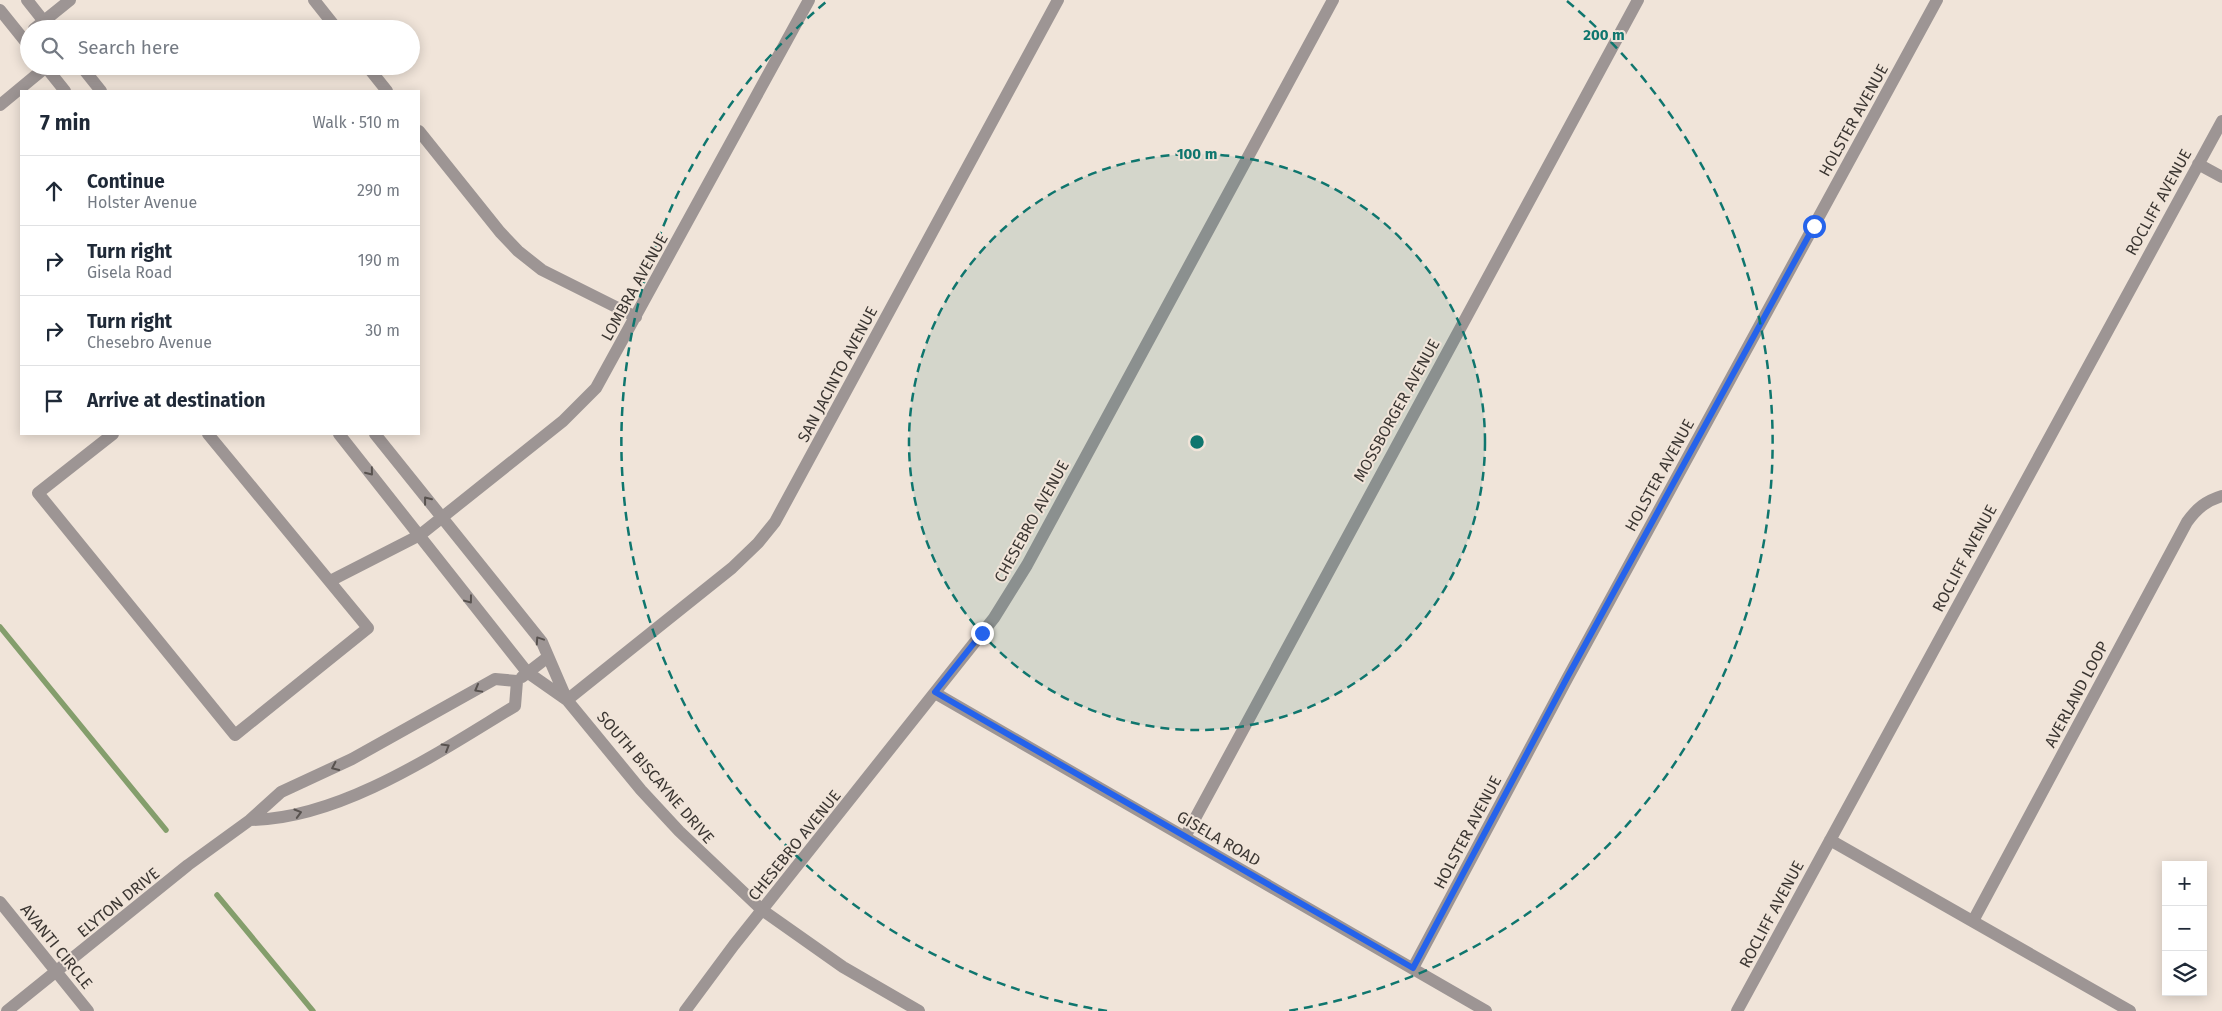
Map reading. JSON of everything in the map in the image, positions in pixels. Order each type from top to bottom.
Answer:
[{"type":"street","points":[[27,0],[39,20]]},
{"type":"street","points":[[49,20],[70,0]]},
{"type":"street","points":[[314,0],[330,20]]},
{"type":"street","name":"LOMBRA AVENUE","points":[[330,582],[420,535],[584,402],[606,372],[809,0]]},
{"type":"street","name":"SAN JACINTO AVENUE","points":[[567,700],[732,568],[758,543],[775,522],[1058,0]]},
{"type":"street","name":"CHESEBRO AVENUE","points":[[685,1011],[762,910],[994,618],[1027,565],[1333,0]]},
{"type":"street","name":"MOSSBORGER AVENUE","points":[[1185,837],[1638,0]]},
{"type":"street","name":"HOLSTER AVENUE","points":[[1413,968],[1568,676],[1937,0]]},
{"type":"street","points":[[0,10],[20,31]]},
{"type":"street","points":[[0,104],[36,75]]},
{"type":"street","points":[[52,75],[64,90]]},
{"type":"street","points":[[88,75],[100,90]]},
{"type":"street","points":[[374,75],[386,90]]},
{"type":"street","name":"ROCLIFF AVENUE","points":[[1737,1011],[2222,121]]},
{"type":"street","points":[[420,132],[500,232],[518,251],[542,270],[636,317]]},
{"type":"street","points":[[2198,164],[2222,176]]},
{"type":"street","points":[[112,435],[38,493],[235,735],[368,628],[209,435]]},
{"type":"street","name":"SOUTH BISCAYNE DRIVE","points":[[340,435],[420,535],[484,620],[528,672],[567,700],[659,810],[711,864],[762,910],[843,967],[919,1011]]},
{"type":"street","name":"SOUTH BISCAYNE DRIVE","points":[[376,435],[542,642],[567,700]]},
{"type":"street","name":"AVERLAND LOOP","points":[[1973,921],[2187,522],[2197,509],[2210,500],[2222,496]]},
{"type":"street","points":[[250,820],[275,820],[337,802],[412,768],[514,706],[517,681],[548,657]]},
{"type":"street","name":"ELYTON DRIVE","points":[[7,1011],[188,866],[250,820],[281,792],[352,759],[495,679],[517,681]]},
{"type":"street","name":"GISELA ROAD","points":[[935,692],[1486,1011]]},
{"type":"street","points":[[1830,840],[2130,1011]]},
{"type":"street","name":"AVANTI CIRCLE","points":[[0,902],[88,1011]]},
{"type":"waterway","points":[[0,627],[166,830]]},
{"type":"waterway","points":[[217,895],[313,1011]]},
{"type":"route","points":[[982,633],[935,692],[1413,968],[1568,676],[1814,226]]}]
